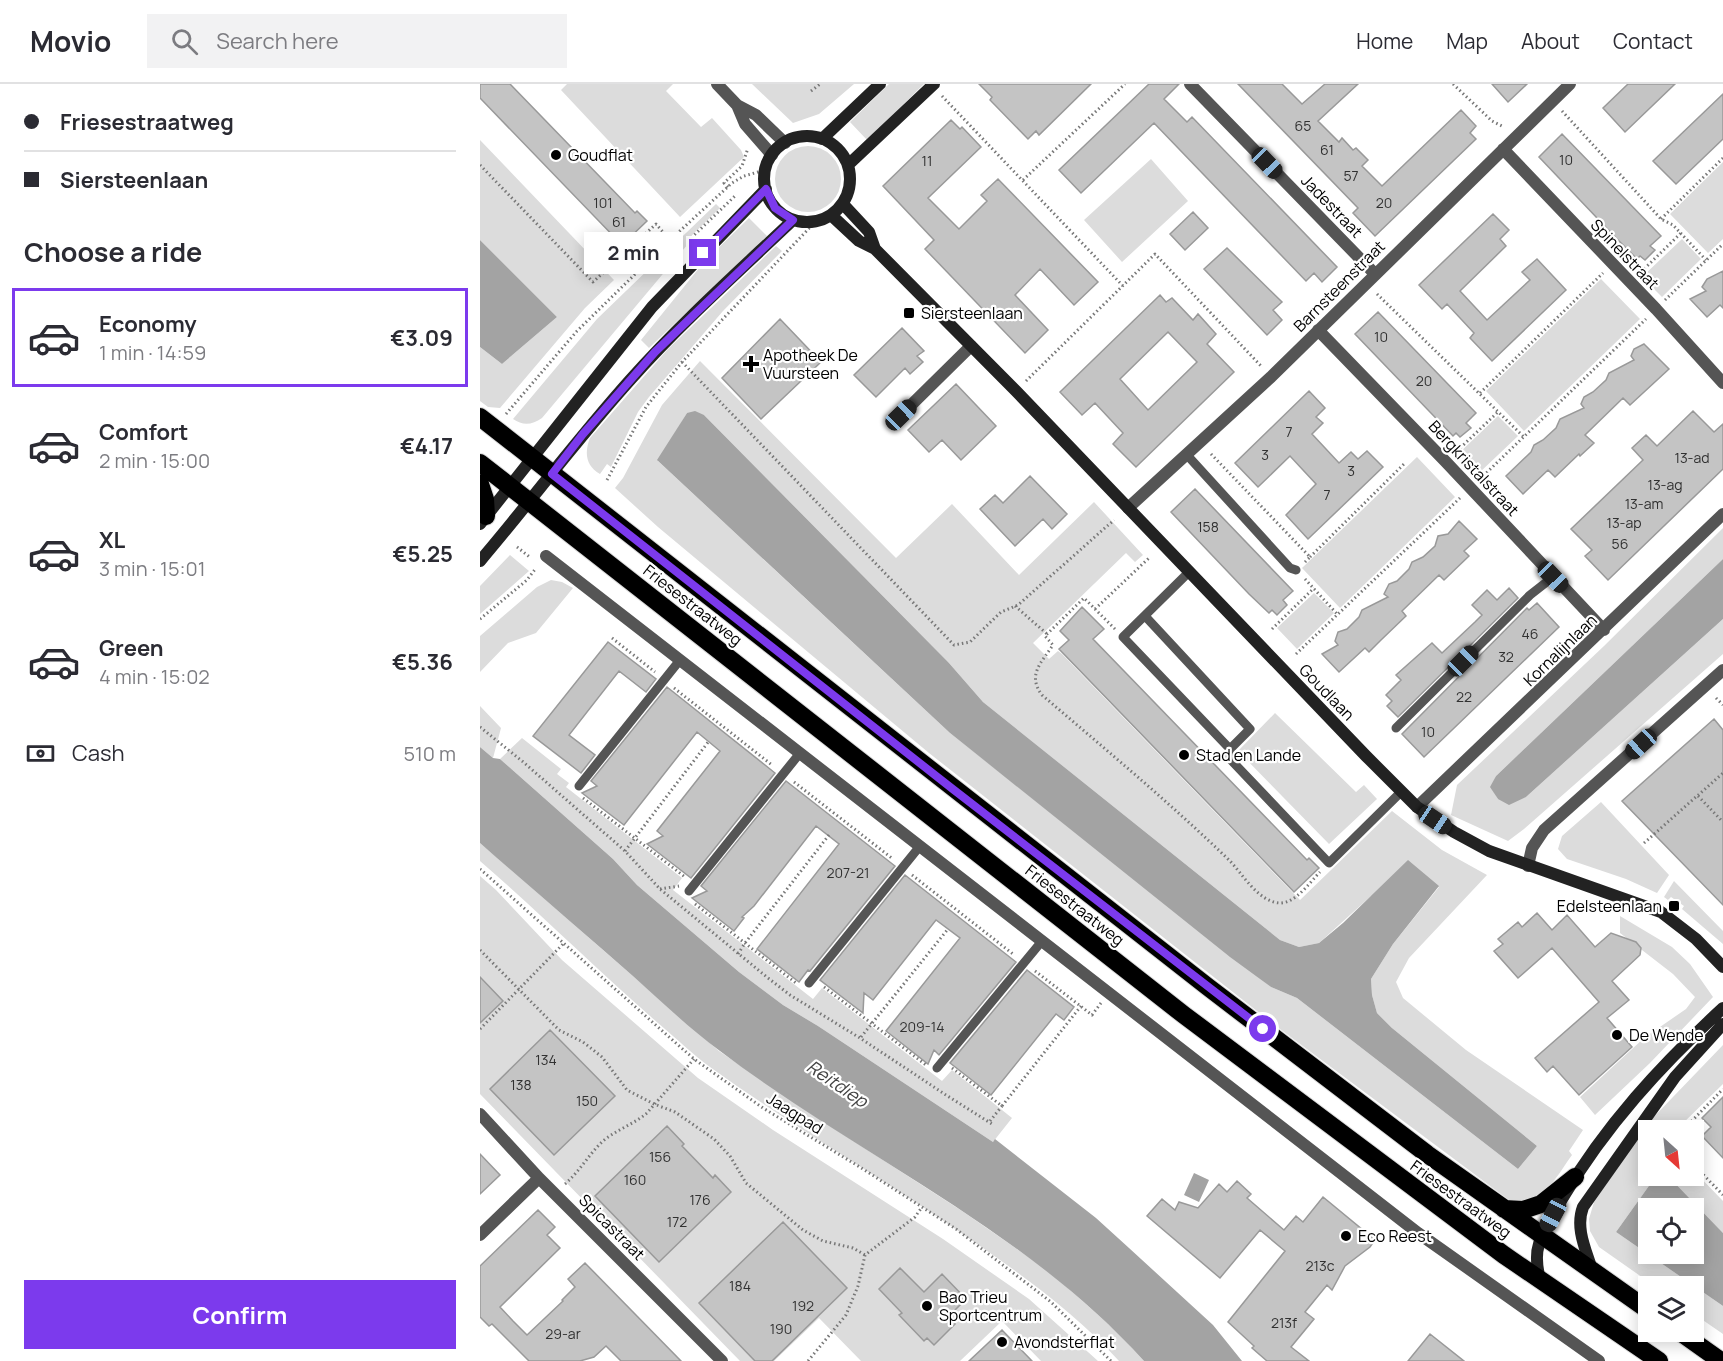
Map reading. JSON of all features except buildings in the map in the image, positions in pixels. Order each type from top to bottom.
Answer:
[{"type":"highway","name":"Friesestraatweg","points":[[480,417],[1208,987],[1427,1154],[1638,1303]]},
{"type":"highway","name":"Friesestraatweg","points":[[480,463],[1193,1022],[1363,1151],[1540,1280],[1658,1361]]},
{"type":"highway","points":[[480,484],[485,499],[483,520]]},
{"type":"highway","points":[[1504,1209],[1524,1210],[1541,1204],[1575,1177]]},
{"type":"highway","points":[[1694,1342],[1721,1361]]},
{"type":"street","points":[[717,84],[736,105],[745,124],[772,155]]},
{"type":"street","name":"Jadestraat","points":[[1190,84],[1371,279]]},
{"type":"street","name":"Barnsteenstraat","points":[[1128,508],[1271,377],[1569,84]]},
{"type":"street","points":[[822,139],[878,85]]},
{"type":"street","points":[[848,165],[933,85]]},
{"type":"street","points":[[736,105],[756,115],[785,142]]},
{"type":"street","points":[[805,136],[822,139],[837,148],[848,165],[850,187],[843,204],[831,215],[816,221],[793,220],[775,208],[766,189],[765,170],[772,155],[785,142],[805,136]]},
{"type":"street","name":"Spinelstraat","points":[[1503,149],[1656,309],[1723,383]]},
{"type":"street","points":[[483,520],[652,307],[766,189]]},
{"type":"street","name":"Goudlaan","points":[[843,204],[869,232],[875,249]]},
{"type":"street","name":"Goudlaan","points":[[831,215],[859,241],[875,249],[1016,391],[1417,807],[1454,832],[1489,851],[1661,912],[1696,939],[1723,967]]},
{"type":"street","points":[[480,561],[583,434],[655,352],[793,220]]},
{"type":"street","name":"Bergkristalstraat","points":[[1318,330],[1604,630]]},
{"type":"street","points":[[901,415],[971,346]]},
{"type":"street","name":"Kornalijnlaan","points":[[1417,807],[1723,514]]},
{"type":"street","points":[[543,560],[680,660],[1418,1233],[1599,1361]]},
{"type":"street","points":[[1527,866],[1532,848],[1544,830],[1723,670]]},
{"type":"street","points":[[1540,1280],[1537,1253],[1542,1236],[1575,1177],[1626,1107],[1673,1055],[1723,1008]]},
{"type":"street","points":[[1592,1270],[1580,1230],[1581,1212],[1675,1077],[1723,1024]]},
{"type":"street","name":"Spicastraat","points":[[480,1114],[539,1178],[722,1361]]},
{"type":"street","points":[[480,1235],[539,1178]]},
{"type":"lane","points":[[1187,455],[1290,567],[1296,570]]},
{"type":"lane","points":[[1189,572],[1123,637],[1230,749],[1230,759],[1329,862],[1401,792]]},
{"type":"lane","points":[[1396,728],[1530,595],[1553,577]]},
{"type":"lane","points":[[1146,616],[1250,729],[1230,749]]},
{"type":"lane","points":[[579,786],[680,660]]},
{"type":"lane","points":[[689,891],[800,753]]},
{"type":"lane","points":[[809,983],[920,846]]},
{"type":"lane","points":[[937,1068],[1042,941]]},
{"type":"path","points":[[812,91],[820,84]]},
{"type":"path","points":[[1023,180],[1125,84]]},
{"type":"path","points":[[1453,84],[1492,121],[1515,138]]},
{"type":"path","points":[[933,85],[1123,286]]},
{"type":"path","points":[[1552,100],[1661,219],[1673,225],[1706,260]]},
{"type":"path","points":[[728,187],[724,183],[742,166],[749,147],[758,139]]},
{"type":"path","points":[[1661,219],[1723,158]]},
{"type":"path","points":[[480,165],[593,282],[656,224],[670,240]]},
{"type":"path","points":[[506,414],[577,331],[670,240],[728,187],[744,176],[765,170]]},
{"type":"path","points":[[688,242],[736,195]]},
{"type":"path","points":[[607,480],[646,407],[682,362],[816,221]]},
{"type":"path","points":[[1630,283],[1681,233]]},
{"type":"path","points":[[1296,654],[1723,244]]},
{"type":"path","points":[[1016,391],[1155,254],[1271,377]]},
{"type":"path","points":[[1480,393],[1612,265]]},
{"type":"path","points":[[1371,279],[1524,437]]},
{"type":"path","points":[[682,362],[954,645],[970,642],[1001,612],[1015,606],[1114,520]]},
{"type":"path","points":[[1446,462],[1499,411]]},
{"type":"path","points":[[1310,557],[1405,463]]},
{"type":"path","points":[[517,547],[532,558]]},
{"type":"path","points":[[1095,609],[1150,557]]},
{"type":"path","points":[[480,619],[527,580],[543,560]]},
{"type":"path","points":[[1272,629],[1314,588]]},
{"type":"path","points":[[1123,637],[1084,598],[1045,636],[1053,645],[1036,670],[1034,680],[1042,695],[1196,827],[1231,861],[1244,879],[1267,899],[1281,903],[1292,899],[1329,862]]},
{"type":"path","points":[[1015,606],[1047,634]]},
{"type":"path","points":[[612,638],[720,727],[784,774],[840,821],[903,867],[959,914],[1092,1015],[1108,994]]},
{"type":"path","points":[[480,727],[625,851],[660,889],[782,989],[991,1123],[1002,1106]]},
{"type":"path","points":[[625,851],[709,741]]},
{"type":"path","points":[[1644,843],[1723,773]]},
{"type":"path","points":[[1698,796],[1723,822]]},
{"type":"path","points":[[738,954],[829,835]]},
{"type":"path","name":"Jaagpad","points":[[480,869],[694,1059],[763,1108],[956,1229],[1051,1302],[1111,1361]]},
{"type":"path","points":[[660,889],[680,886]]},
{"type":"path","points":[[860,1038],[948,929]]},
{"type":"path","points":[[480,1029],[564,943]]},
{"type":"path","points":[[480,950],[560,1030],[583,1042],[602,1057],[627,1090],[682,1116],[714,1139],[730,1156],[746,1183],[802,1230],[824,1241],[853,1248],[865,1256]]},
{"type":"path","points":[[806,1005],[813,996]]},
{"type":"path","points":[[555,1193],[576,1175],[606,1139],[639,1120],[694,1059]]},
{"type":"path","points":[[1693,1120],[1723,1089]]},
{"type":"path","points":[[1704,1175],[1723,1195]]},
{"type":"path","points":[[808,1361],[846,1315],[858,1286],[865,1256],[915,1216],[922,1207]]},
{"type":"shaded area","points":[[567,84],[673,84],[666,91],[701,127],[712,118],[741,150],[744,157],[680,217],[561,90]]},
{"type":"shaded area","points":[[752,84],[854,84],[819,114],[793,123]]},
{"type":"shaded area","points":[[889,84],[924,84],[867,140],[850,122]]},
{"type":"shaded area","points":[[480,140],[614,280],[585,308],[500,408],[488,407],[480,401],[480,347],[502,364],[557,317],[480,240]]},
{"type":"shaded area","points":[[808,146],[820,149],[831,156],[838,167],[841,179],[838,191],[831,202],[820,209],[808,212],[796,209],[785,202],[778,191],[775,179],[778,167],[785,156],[796,149]]},
{"type":"shaded area","points":[[1151,159],[1188,201],[1122,262],[1084,220]]},
{"type":"shaded area","points":[[1723,162],[1723,239],[1708,253],[1670,214]]},
{"type":"shaded area","points":[[716,204],[720,208],[686,241],[688,244],[542,418],[528,424],[513,419],[597,319]]},
{"type":"shaded area","points":[[749,218],[767,236],[649,348],[641,340],[704,262]]},
{"type":"shaded area","points":[[1682,239],[1701,259],[1662,297],[1642,277]]},
{"type":"shaded area","points":[[776,246],[782,251],[723,311],[649,397],[638,412],[611,467],[607,464],[600,474],[595,471],[589,463],[587,454],[590,438],[668,349]]},
{"type":"shaded area","points":[[1601,279],[1640,319],[1524,431],[1486,391]]},
{"type":"shaded area","points":[[700,361],[896,558],[952,504],[1019,575],[1094,502],[1143,555],[1135,562],[1126,553],[1033,643],[1049,659],[1058,651],[1062,654],[1300,900],[1392,811],[1442,850],[1487,875],[1409,958],[1396,982],[1403,998],[1466,1050],[1583,1130],[1569,1151],[1572,1155],[1547,1189],[1531,1199],[1509,1200],[1276,1026],[929,753],[658,527],[615,488],[623,478],[662,405]],"holes":[[[687,413],[704,415],[949,663],[983,702],[1280,940],[1299,947],[1319,943],[1371,896],[1439,887],[1393,944],[1371,979],[1377,1013],[1392,1028],[1537,1146],[1518,1169],[1297,998],[1271,987],[950,733],[658,461]]]},
{"type":"shaded area","points":[[1498,416],[1518,436],[1478,474],[1458,454]]},
{"type":"shaded area","points":[[1417,457],[1455,497],[1340,608],[1302,568]]},
{"type":"shaded area","points":[[1723,528],[1723,559],[1496,776],[1491,787],[1498,799],[1526,797],[1723,619],[1723,654],[1508,841],[1451,815],[1457,785],[1604,646]]},
{"type":"shaded area","points":[[510,555],[529,571],[480,614],[480,586]]},
{"type":"shaded area","points":[[551,580],[562,582],[573,588],[536,633],[508,643],[480,672],[480,636],[537,587]]},
{"type":"shaded area","points":[[1314,593],[1334,613],[1297,649],[1277,628]]},
{"type":"shaded area","points":[[480,706],[501,728],[493,758],[480,747]]},
{"type":"shaded area","points":[[1275,713],[1356,792],[1364,785],[1377,799],[1329,844],[1238,751]]},
{"type":"shaded area","points":[[522,738],[561,769],[557,774],[569,783],[566,787],[682,878],[673,890],[813,999],[822,988],[942,1081],[952,1070],[1012,1118],[993,1142],[783,1005],[739,972],[637,885],[613,859],[500,759]]},
{"type":"shaded area","points":[[1601,802],[1669,875],[1657,893],[1626,879],[1567,859],[1558,849],[1562,836]]},
{"type":"shaded area","points":[[480,843],[719,1051],[962,1211],[1050,1272],[1116,1331],[1144,1361],[1119,1361],[1071,1315],[1001,1261],[703,1062],[480,861]]},
{"type":"shaded area","points":[[480,876],[562,960],[698,1078],[773,1130],[943,1239],[1029,1299],[1098,1361],[1041,1361],[1002,1321],[960,1361],[861,1361],[819,1318],[774,1361],[740,1361],[480,1094]]},
{"type":"shaded area","points":[[1674,881],[1723,931],[1723,944],[1682,909],[1684,906],[1671,897],[1668,900],[1664,897]]},
{"type":"shaded area","points":[[1620,916],[1672,947],[1690,964],[1713,997],[1650,1063],[1595,1115],[1580,1097],[1644,1038],[1686,1009],[1695,997],[1673,974],[1620,933]]},
{"type":"shaded area","points":[[1723,1045],[1723,1084],[1686,1120],[1651,1120]]},
{"type":"shaded area","points":[[1638,1137],[1638,1186],[1649,1186],[1638,1198],[1616,1232],[1638,1247],[1638,1264],[1662,1264],[1680,1276],[1640,1276],[1599,1247],[1590,1231],[1589,1219],[1594,1202]]},
{"type":"shaded area","points":[[1704,1181],[1723,1201],[1723,1233],[1704,1213],[1704,1198],[1689,1198],[1678,1186],[1704,1186]]},
{"type":"shaded area","points":[[1704,1293],[1723,1306],[1723,1334],[1704,1321]]},
{"type":"water","points":[[480,240],[557,317],[502,364],[480,347]]},
{"type":"water","points":[[695,411],[704,415],[949,663],[983,702],[1280,940],[1299,947],[1319,943],[1408,860],[1439,886],[1393,944],[1371,979],[1377,1013],[1392,1028],[1537,1146],[1518,1169],[1297,998],[1271,987],[1230,957],[950,733],[657,460],[687,413]]},
{"type":"water","points":[[1723,559],[1723,619],[1526,797],[1509,805],[1498,799],[1490,787],[1496,776]]},
{"type":"water","name":"Reitdiep","points":[[480,747],[493,758],[500,759],[613,859],[637,885],[739,972],[783,1005],[993,1142],[995,1139],[1096,1218],[1213,1325],[1242,1361],[1144,1361],[1097,1314],[1047,1272],[994,1233],[829,1126],[698,1034],[480,843]]},
{"type":"water","points":[[1194,1173],[1209,1180],[1199,1202],[1184,1195]]},
{"type":"water","points":[[1649,1186],[1678,1186],[1689,1198],[1640,1198]]},
{"type":"water","points":[[1638,1201],[1638,1247],[1616,1232]]},
{"type":"water","points":[[1704,1213],[1723,1233],[1723,1306],[1704,1293],[1704,1276],[1680,1276],[1662,1264],[1704,1264]]},
{"type":"place","name":"Goudflat","points":[[556,155]]},
{"type":"place","name":"Siersteenlaan","points":[[909,313]]},
{"type":"place","name":"Apotheek De Vuursteen","points":[[751,364]]},
{"type":"place","name":"Stad en Lande","points":[[1184,755]]},
{"type":"place","name":"Edelsteenlaan","points":[[1674,906]]},
{"type":"place","name":"De Wende","points":[[1617,1035]]},
{"type":"place","name":"Eco Reest","points":[[1346,1236]]},
{"type":"place","name":"Bao Trieu Sportcentrum","points":[[927,1306]]},
{"type":"place","name":"Avondsterflat","points":[[1002,1342]]},
{"type":"route","points":[[703,253],[766,189],[775,208],[793,220],[655,352],[583,434],[552,474],[1263,1029]]}]
